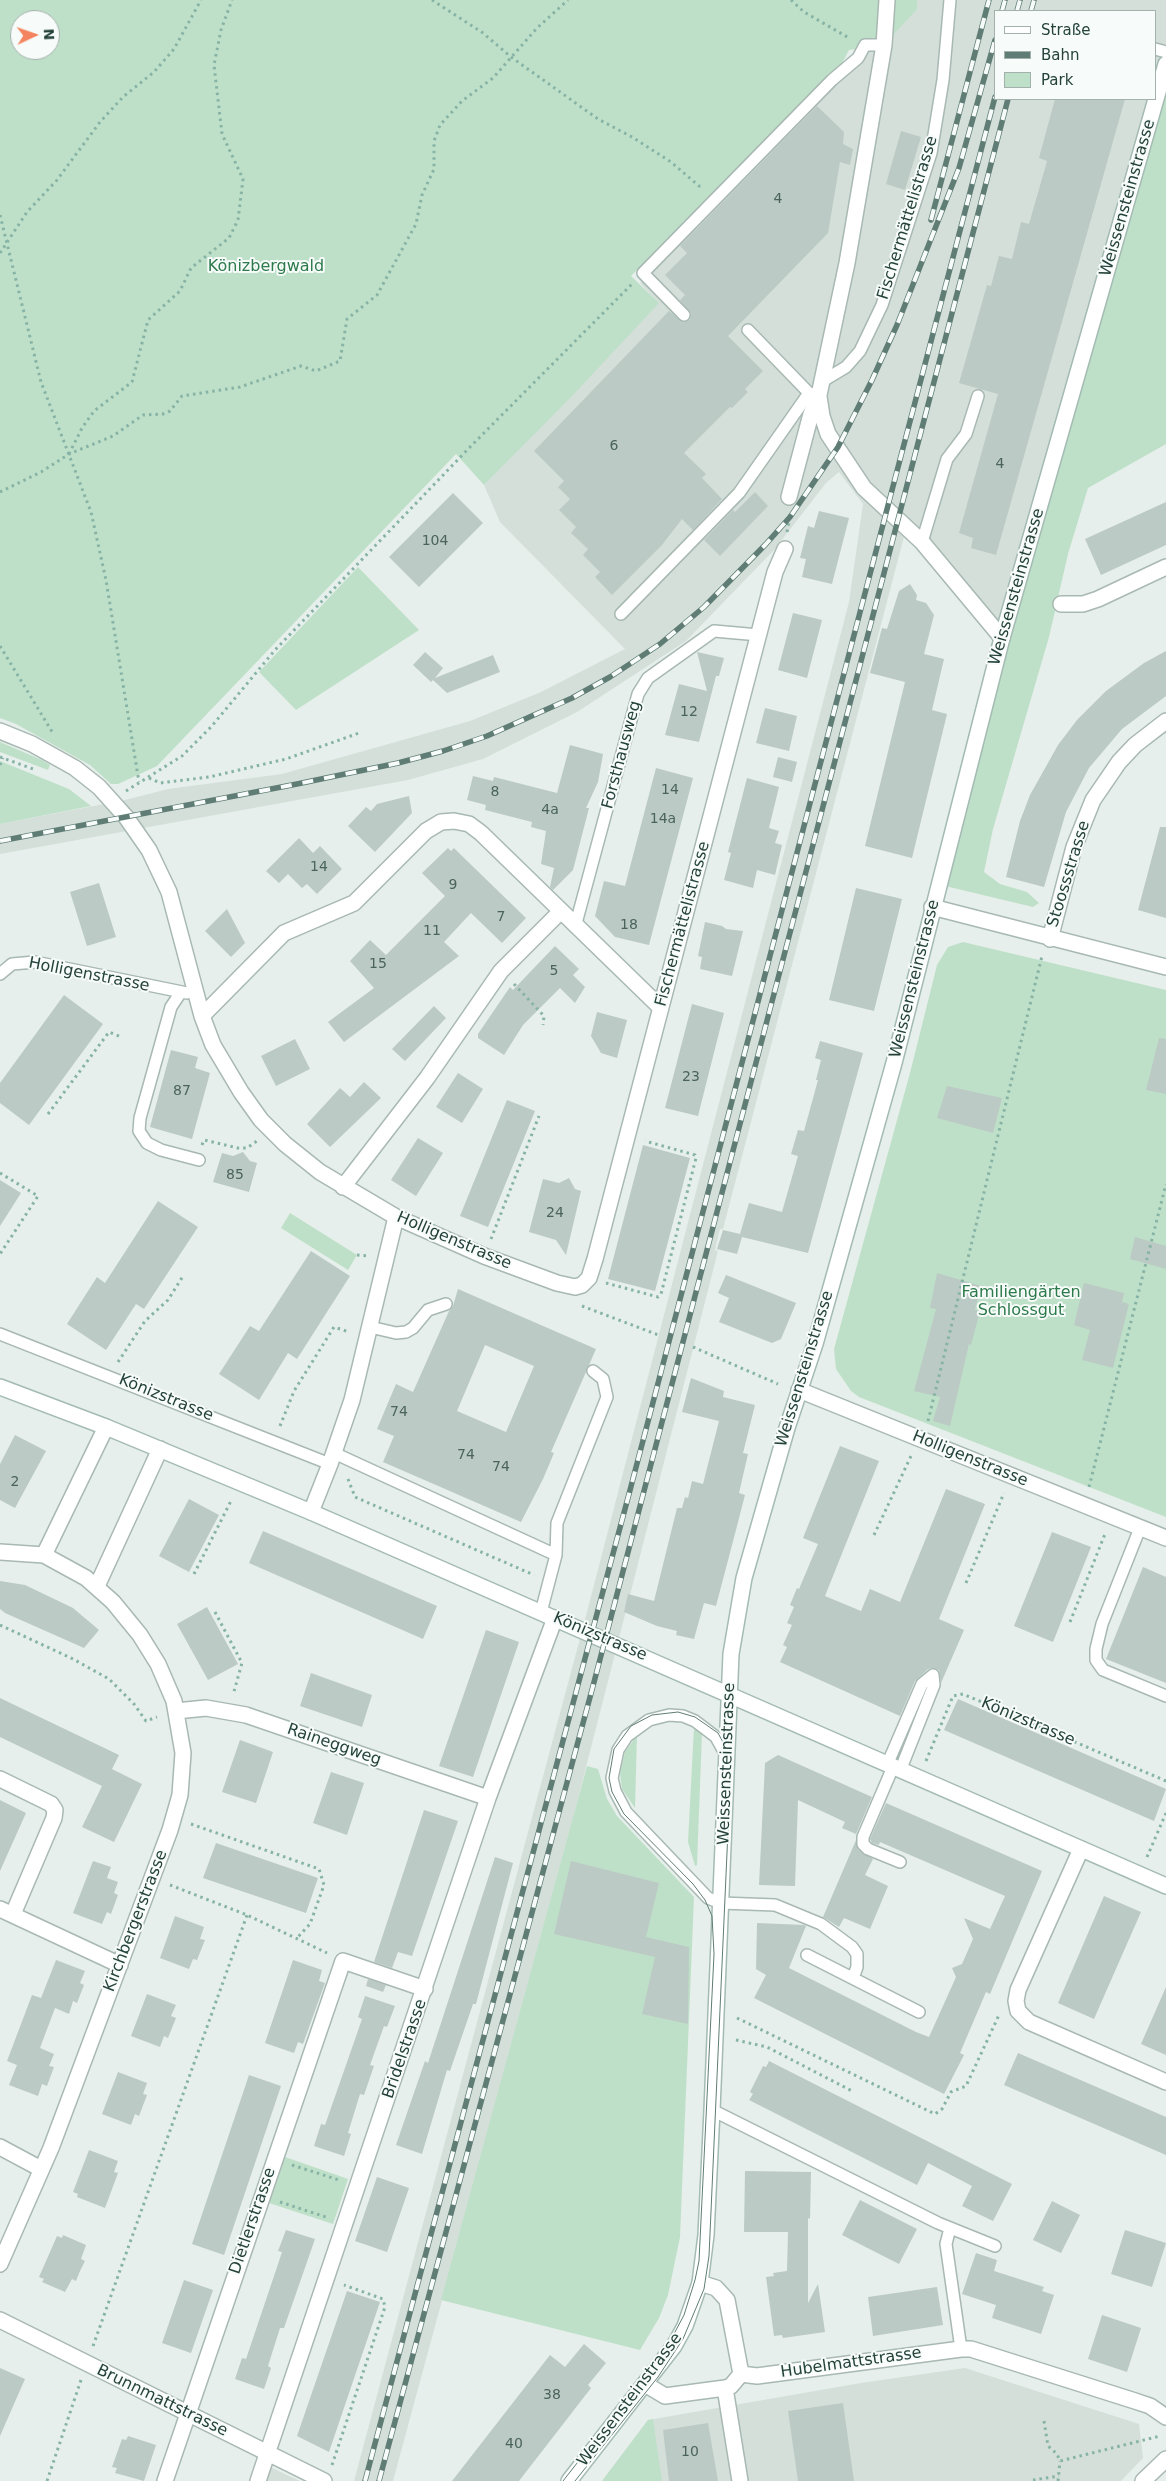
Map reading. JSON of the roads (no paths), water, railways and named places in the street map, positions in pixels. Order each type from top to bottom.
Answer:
[{"type":"street","name":"Fischermättelistrasse","points":[[789,498],[811,414],[848,253],[884,44],[887,0]]},
{"type":"street","name":"Weissensteinstrasse","points":[[1156,99],[1166,64]]},
{"type":"street","name":"Weissensteinstrasse","points":[[569,2481],[674,2346],[685,2326],[700,2282],[706,2235],[731,1654],[744,1578],[764,1505],[815,1344],[894,1063],[932,907],[1002,638],[1156,100]]},
{"type":"street","name":"Fischermättelistrasse","points":[[816,390],[828,434],[864,488],[922,542],[1002,638]]},
{"type":"street","name":"Fischermättelistrasse","points":[[568,1286],[582,1285],[589,1278],[775,572],[785,549]]},
{"type":"street","points":[[1061,604],[1083,604],[1098,599],[1166,567]]},
{"type":"street","name":"Stoossstrasse","points":[[1050,939],[1074,847],[1094,800],[1119,762],[1135,745],[1166,721]]},
{"type":"street","name":"Holligenstrasse","points":[[0,731],[63,760],[99,787],[126,817],[160,869],[177,916],[189,993],[202,1016],[222,1061],[262,1120],[302,1158],[342,1187],[396,1217],[484,1256],[568,1286]]},
{"type":"street","points":[[202,1016],[284,933],[354,903],[426,831],[441,822],[460,821],[475,828],[575,927],[661,1008]]},
{"type":"street","points":[[932,907],[1050,939],[1166,967]]},
{"type":"street","points":[[342,1187],[427,1078],[486,991],[502,971],[560,912]]},
{"type":"street","points":[[312,1512],[352,1400],[396,1217]]},
{"type":"street","name":"Könizstrasse","points":[[0,1386],[106,1426],[312,1512],[1166,1886]]},
{"type":"street","name":"Holligenstrasse","points":[[799,1390],[1166,1538]]},
{"type":"street","points":[[0,1552],[44,1555],[106,1426]]},
{"type":"street","points":[[97,1586],[160,1449]]},
{"type":"street","name":"Kirchbergerstrasse","points":[[0,2264],[41,2169],[120,1965],[174,1819],[182,1781],[182,1740],[176,1711],[167,1684],[148,1648],[128,1620],[97,1586],[44,1555]]},
{"type":"street","name":"Bridelstrasse","points":[[258,2481],[425,1989],[548,1615]]},
{"type":"street","name":"Raineggweg","points":[[176,1711],[206,1708],[229,1710],[488,1798]]},
{"type":"street","points":[[0,1779],[50,1804],[55,1810],[54,1818],[6,1911],[120,1965]]},
{"type":"street","points":[[1081,1849],[1018,1990],[1016,2001],[1018,2011],[1029,2022],[1166,2082]]},
{"type":"street","name":"Dietlerstrasse","points":[[165,2481],[337,1958],[425,1989]]},
{"type":"street","points":[[0,2147],[41,2169]]},
{"type":"street","points":[[645,2384],[665,2396],[725,2388],[731,2386],[741,2374],[727,2300],[716,2288],[700,2282]]},
{"type":"street","name":"Brunnmattstrasse","points":[[0,2320],[324,2481]]},
{"type":"street","name":"Hubelmattstrasse","points":[[741,2374],[758,2376],[961,2348],[981,2351],[1135,2400],[1150,2406],[1166,2417]]},
{"type":"street","points":[[725,2388],[740,2481]]},
{"type":"street","points":[[1143,2481],[1166,2459]]},
{"type":"lane","name":"Fischermättelistrasse","points":[[620,614],[739,493],[816,390],[846,367],[860,351],[882,305],[931,153],[943,80],[950,0]]},
{"type":"lane","points":[[684,315],[643,273],[832,80],[858,58],[865,44],[884,44]]},
{"type":"lane","points":[[748,330],[816,390]]},
{"type":"lane","points":[[922,542],[947,459],[966,434],[978,396]]},
{"type":"lane","name":"Forsthausweg","points":[[575,927],[638,694],[648,678],[714,631],[759,635]]},
{"type":"lane","name":"Holligenstrasse","points":[[0,974],[12,964],[24,961],[35,962],[189,993]]},
{"type":"lane","points":[[189,993],[171,1007],[140,1118],[140,1132],[147,1143],[161,1150],[198,1160]]},
{"type":"lane","points":[[370,1327],[396,1333],[406,1332],[413,1328],[428,1310],[446,1304]]},
{"type":"lane","name":"Könizstrasse","points":[[0,1334],[112,1376],[274,1442],[332,1459],[556,1555]]},
{"type":"lane","points":[[548,1615],[556,1555],[557,1523],[607,1397],[603,1379],[593,1371]]},
{"type":"lane","points":[[1140,1528],[1102,1624],[1096,1649],[1096,1660],[1103,1670],[1166,1696]]},
{"type":"lane","points":[[893,1768],[922,1684],[933,1675],[934,1686],[893,1768],[863,1838],[863,1844],[868,1849],[900,1862]]},
{"type":"lane","points":[[727,1761],[720,1742],[703,1726],[683,1716],[663,1716],[644,1722],[627,1736],[615,1757],[612,1778],[615,1792],[626,1812],[704,1893],[715,1902],[776,1905],[821,1924],[852,1947],[857,1954],[857,1967],[853,1978]]},
{"type":"lane","points":[[807,1955],[919,2012]]},
{"type":"lane","points":[[712,2110],[842,2177],[950,2228],[995,2246]]},
{"type":"lane","points":[[950,2228],[946,2244],[961,2348]]},
{"type":"tram line","points":[[563,2481],[665,2351],[684,2315],[699,2261],[714,1954],[712,1916],[705,1900],[693,1884],[624,1814],[612,1792],[609,1778],[614,1749],[631,1726],[652,1715],[678,1712],[695,1717],[718,1733],[731,1763],[709,2256],[704,2289],[683,2339],[658,2377],[575,2481]]},
{"type":"railway","points":[[931,220],[989,0]]},
{"type":"railway","points":[[1002,10],[1005,0]]},
{"type":"railway","points":[[1017,10],[1020,0]]},
{"type":"railway","points":[[1031,10],[1034,0]]},
{"type":"railway","points":[[0,841],[297,784],[398,763],[443,751],[487,736],[572,698],[610,677],[660,644],[704,607],[766,544],[790,517],[838,447],[897,325],[959,168],[994,44]]},
{"type":"railway","points":[[365,2481],[629,1494],[994,100]]},
{"type":"railway","points":[[379,2481],[593,1686],[1008,100]]},
{"type":"park label","name":"Könizbergwald","points":[[266,267]]},
{"type":"park label","name":"Familiengärten Schlossgut","points":[[1021,1302]]}]
